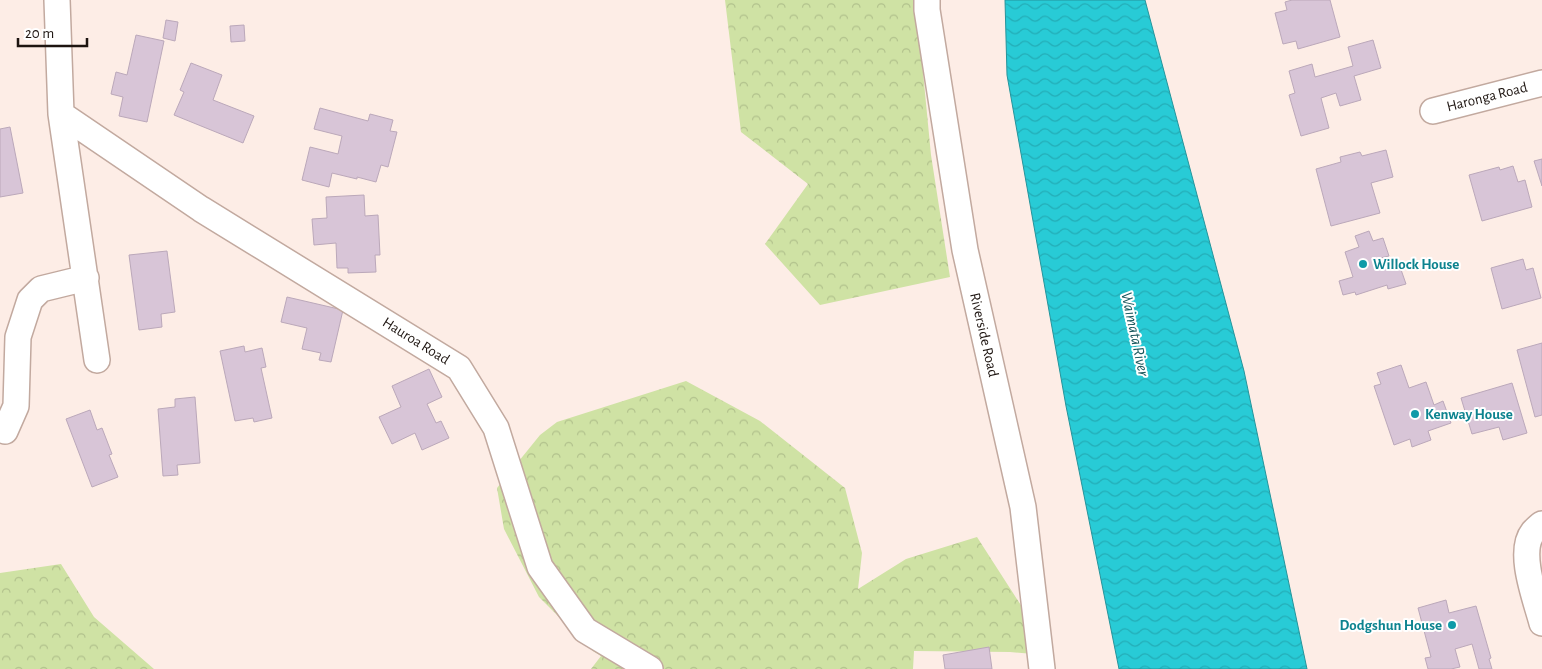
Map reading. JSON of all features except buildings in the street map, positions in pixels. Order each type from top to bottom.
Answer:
[{"type":"street","points":[[57,0],[61,114],[97,360]]},
{"type":"street","name":"Riverside Road","points":[[927,0],[927,10],[965,250],[1023,507],[1042,669]]},
{"type":"street","name":"Haronga Road","points":[[1433,111],[1542,83]]},
{"type":"street","name":"Hauroa Road","points":[[61,114],[201,209],[459,368],[496,428],[540,568],[585,630],[650,669]]},
{"type":"street","points":[[5,431],[16,406],[18,337],[30,300],[41,289],[86,278]]},
{"type":"street","points":[[1537,528],[1527,549],[1528,572],[1542,623]]},
{"type":"green space","points":[[725,0],[916,0],[931,155],[950,277],[820,305],[765,244],[808,184],[741,132]]},
{"type":"green space","points":[[686,381],[760,421],[845,488],[862,553],[858,589],[906,559],[977,537],[1044,641],[1045,655],[1010,652],[914,651],[913,669],[591,669],[601,656],[593,651],[539,597],[504,529],[497,488],[540,435],[557,422]]},
{"type":"green space","points":[[61,564],[94,617],[154,669],[0,669],[0,573]]},
{"type":"water","name":"Waimata River","points":[[1005,0],[1145,0],[1244,371],[1307,669],[1119,669],[1066,406],[1007,75]]},
{"type":"place","name":"Willock House","points":[[1363,264]]},
{"type":"place","name":"Kenway House","points":[[1415,414]]},
{"type":"place","name":"Dodgshun House","points":[[1452,625]]}]
